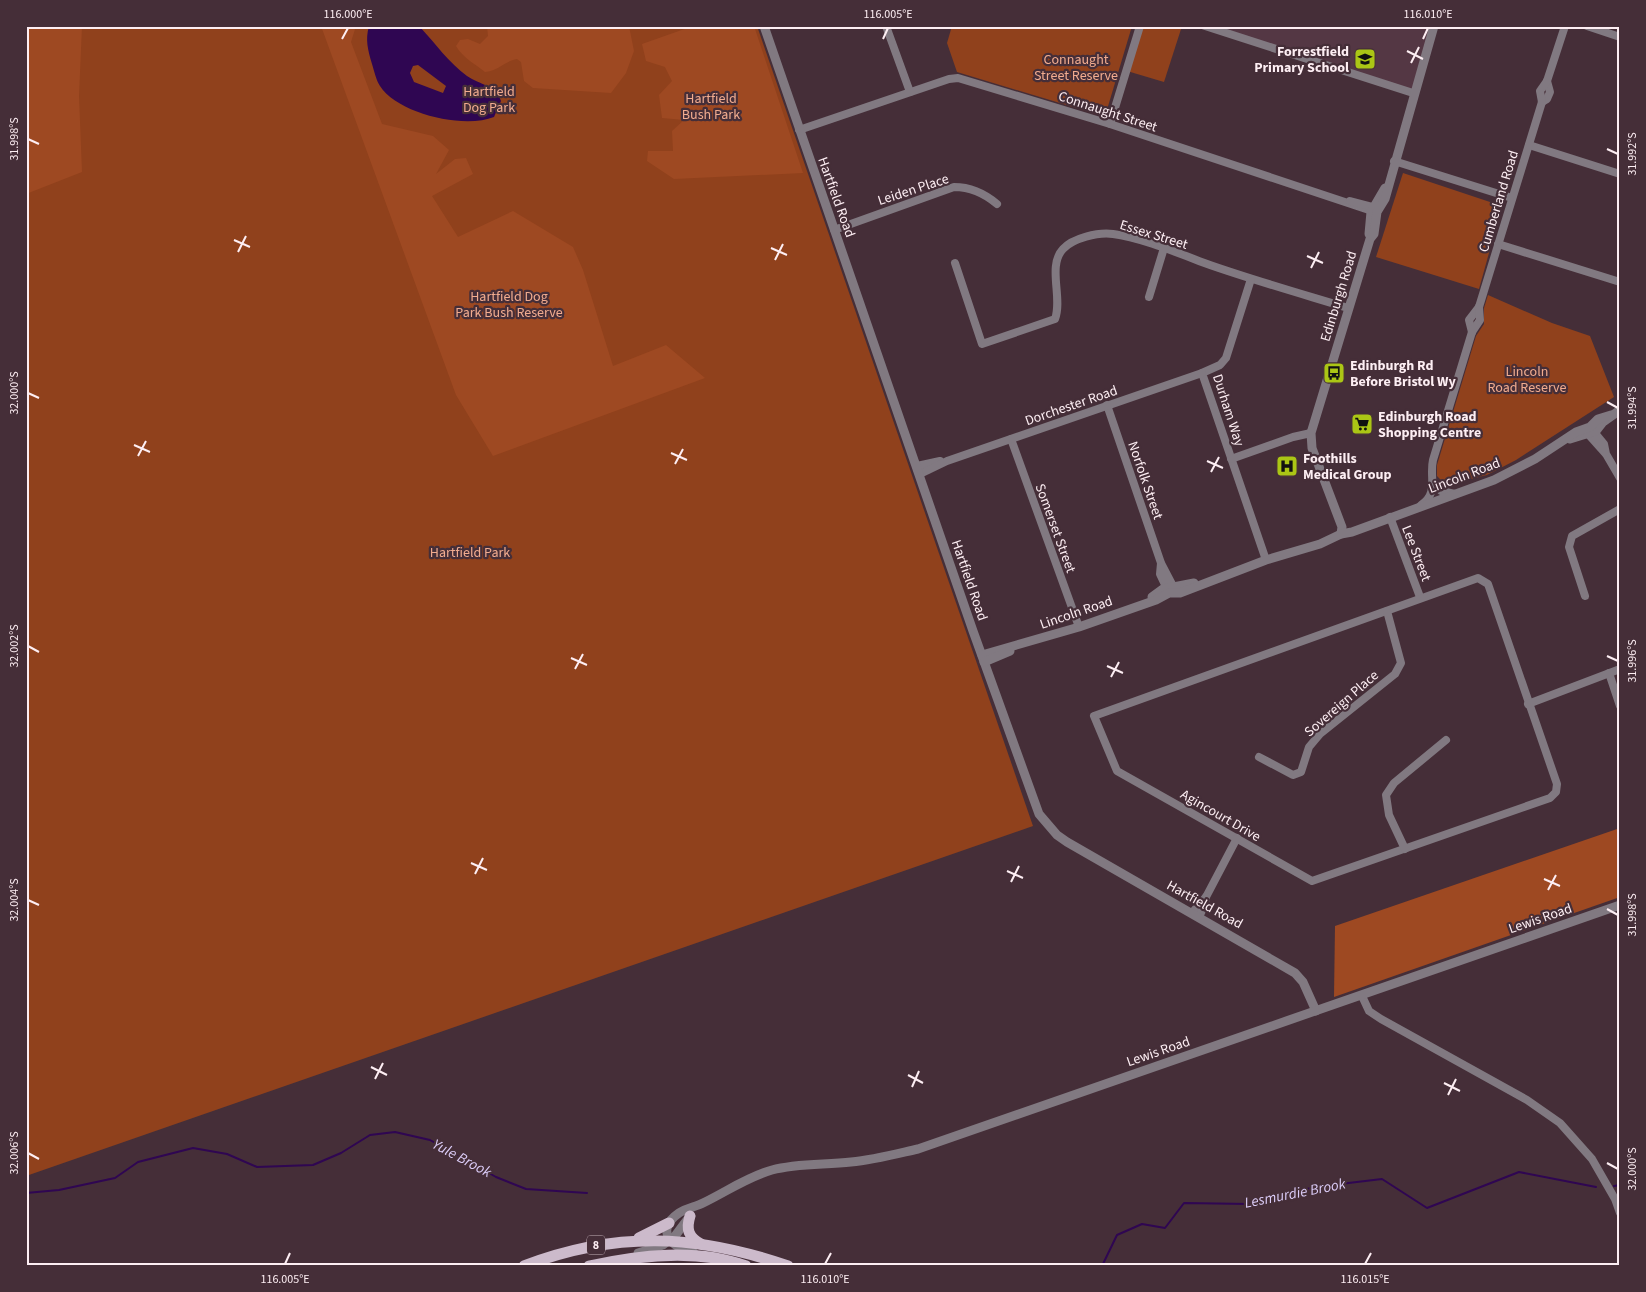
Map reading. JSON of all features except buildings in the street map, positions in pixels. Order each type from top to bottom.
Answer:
[{"type":"main road","points":[[690,1216],[687,1224],[688,1232],[692,1239],[701,1244]]},
{"type":"main road","points":[[630,1240],[651,1234],[669,1223]]},
{"type":"main road","name":"8","points":[[524,1266],[578,1249],[630,1240],[669,1240],[753,1254],[788,1266]]},
{"type":"main road","name":"8","points":[[589,1266],[627,1257],[664,1255],[709,1257],[746,1266]]},
{"type":"street","name":"Hartfield Road","points":[[764,26],[983,658],[1044,821],[1057,836],[1295,973],[1303,982],[1316,1011]]},
{"type":"street","points":[[886,26],[910,92]]},
{"type":"street","points":[[1110,124],[1140,26]]},
{"type":"street","points":[[1205,26],[1414,93]]},
{"type":"street","name":"Edinburgh Road","points":[[1340,530],[1332,515],[1332,504],[1312,448],[1311,433],[1348,308],[1370,239],[1374,234],[1374,210],[1385,199],[1394,161],[1434,26]]},
{"type":"street","name":"Cumberland Road","points":[[1438,499],[1430,472],[1433,460],[1472,332],[1480,320],[1479,307],[1542,102],[1540,91],[1547,81],[1565,26]]},
{"type":"street","points":[[1587,26],[1620,37]]},
{"type":"street","name":"Connaught Street","points":[[800,133],[949,79],[969,80],[1374,210]]},
{"type":"street","points":[[1529,145],[1620,174]]},
{"type":"street","points":[[1394,161],[1512,198]]},
{"type":"street","name":"Leiden Place","points":[[834,230],[954,187],[973,189],[986,194],[998,204]]},
{"type":"street","name":"Essex Street","points":[[955,263],[982,344],[1055,319],[1058,306],[1057,257],[1064,248],[1077,240],[1101,233],[1114,234],[1164,248],[1251,279],[1348,308]]},
{"type":"street","points":[[1498,244],[1620,282]]},
{"type":"street","points":[[1149,297],[1164,248]]},
{"type":"street","name":"Durham Way","points":[[1251,279],[1226,358],[1220,365],[1202,373],[1266,560]]},
{"type":"street","name":"Dorchester Road","points":[[918,470],[1202,373]]},
{"type":"street","name":"Norfolk Street","points":[[1107,405],[1161,563],[1160,574],[1169,589]]},
{"type":"street","name":"Lincoln Road","points":[[983,658],[1156,600],[1169,589],[1180,593],[1206,581],[1307,547],[1340,530],[1366,526],[1494,480],[1567,440],[1576,432],[1592,431],[1598,420],[1620,410]]},
{"type":"street","points":[[1592,431],[1604,444],[1606,454],[1620,478]]},
{"type":"street","points":[[1231,459],[1293,436],[1311,433]]},
{"type":"street","name":"Somerset Street","points":[[1011,438],[1079,627]]},
{"type":"street","points":[[1419,506],[1430,498],[1435,487],[1446,493],[1457,493]]},
{"type":"street","points":[[1585,596],[1569,547],[1572,536],[1620,509]]},
{"type":"street","name":"Lee Street","points":[[1390,517],[1420,597]]},
{"type":"street","name":"Agincourt Drive","points":[[1478,578],[1488,584],[1557,784],[1556,792],[1550,798],[1312,881],[1117,770],[1094,716],[1386,611],[1420,597],[1478,578]]},
{"type":"street","name":"Sovereign Place","points":[[1259,757],[1293,775],[1301,772],[1309,747],[1320,734],[1395,674],[1401,663],[1386,611]]},
{"type":"street","points":[[1528,704],[1620,669]]},
{"type":"street","points":[[1609,673],[1620,706]]},
{"type":"street","points":[[1405,849],[1389,815],[1386,795],[1394,783],[1446,740]]},
{"type":"street","points":[[1196,915],[1205,904],[1206,897],[1237,838]]},
{"type":"street","name":"Lewis Road","points":[[669,1223],[678,1214],[702,1204],[739,1183],[772,1170],[853,1162],[918,1149],[1620,905]]},
{"type":"street","points":[[1362,996],[1369,1011],[1381,1020],[1527,1100],[1560,1123],[1592,1160],[1615,1199],[1620,1213]]},
{"type":"street","name":"Lewis Road","points":[[627,1257],[653,1250],[676,1236],[690,1216],[702,1204]]},
{"type":"street","points":[[669,1223],[666,1231],[669,1240],[688,1252],[709,1257]]},
{"type":"shaded area","points":[[369,26],[420,27],[460,71],[491,88],[499,96],[501,101],[494,117],[466,121],[449,120],[416,111],[389,96],[377,81],[368,50]],"holes":[[[418,65],[446,86],[443,93],[414,82],[410,73],[413,66]]]},
{"type":"shaded area","name":"Forrestfield Primary School","points":[[1205,26],[1432,26],[1413,93]]},
{"type":"green space","name":"Hartfield Park","points":[[26,26],[757,26],[1033,826],[26,1176]]},
{"type":"green space","points":[[26,26],[82,26],[79,96],[82,172],[26,194]]},
{"type":"green space","name":"Hartfield Dog Park Bush Reserve","points":[[321,26],[356,26],[351,42],[382,124],[433,136],[449,150],[436,174],[455,159],[466,158],[473,174],[432,196],[458,237],[513,211],[573,247],[583,270],[613,366],[666,345],[705,378],[493,456],[456,395]]},
{"type":"green space","points":[[487,26],[629,26],[634,51],[626,73],[611,93],[533,88],[524,81],[521,62],[517,59],[494,70],[485,72],[465,57],[456,46],[460,40],[468,39],[480,44],[488,36]]},
{"type":"green space","name":"Hartfield Bush Park","points":[[693,26],[754,26],[803,173],[674,179],[647,161],[648,151],[673,151],[672,131],[684,120],[662,118],[659,95],[672,81],[665,67],[646,61],[642,44]]},
{"type":"green space","name":"Connaught Street Reserve","points":[[952,26],[1132,26],[1106,113],[1103,116],[957,72],[947,43]]},
{"type":"green space","points":[[1140,26],[1182,26],[1164,82],[1127,71]]},
{"type":"green space","points":[[1403,173],[1502,206],[1479,289],[1376,257]]},
{"type":"green space","name":"Lincoln Road Reserve","points":[[1488,295],[1552,323],[1590,336],[1614,397],[1516,460],[1487,475],[1446,485],[1437,476],[1437,465],[1476,336],[1484,324],[1484,308]]},
{"type":"green space","points":[[1620,828],[1620,897],[1334,997],[1335,926]]},
{"type":"waterway","name":"Yule Brook","points":[[26,1193],[59,1190],[115,1178],[138,1162],[193,1148],[227,1154],[257,1167],[313,1165],[341,1153],[370,1135],[395,1132],[430,1140],[496,1177],[526,1189],[587,1193]]},
{"type":"waterway","name":"Lesmurdie Brook","points":[[1102,1266],[1117,1235],[1142,1224],[1165,1228],[1184,1203],[1249,1204],[1315,1187],[1382,1179],[1427,1208],[1519,1172],[1596,1187]]},
{"type":"waterway","name":"Lesmurdie Brook","points":[[1614,1186],[1620,1185]]},
{"type":"place","name":"Forrestfield Primary School","points":[[1365,59]]},
{"type":"place","name":"Edinburgh Rd Before Bristol Wy","points":[[1334,373]]},
{"type":"place","name":"Edinburgh Road Shopping Centre","points":[[1362,424]]},
{"type":"place","name":"Foothills Medical Group","points":[[1287,466]]},
{"type":"park label","name":"Hartfield Dog Park","points":[[489,99]]}]
